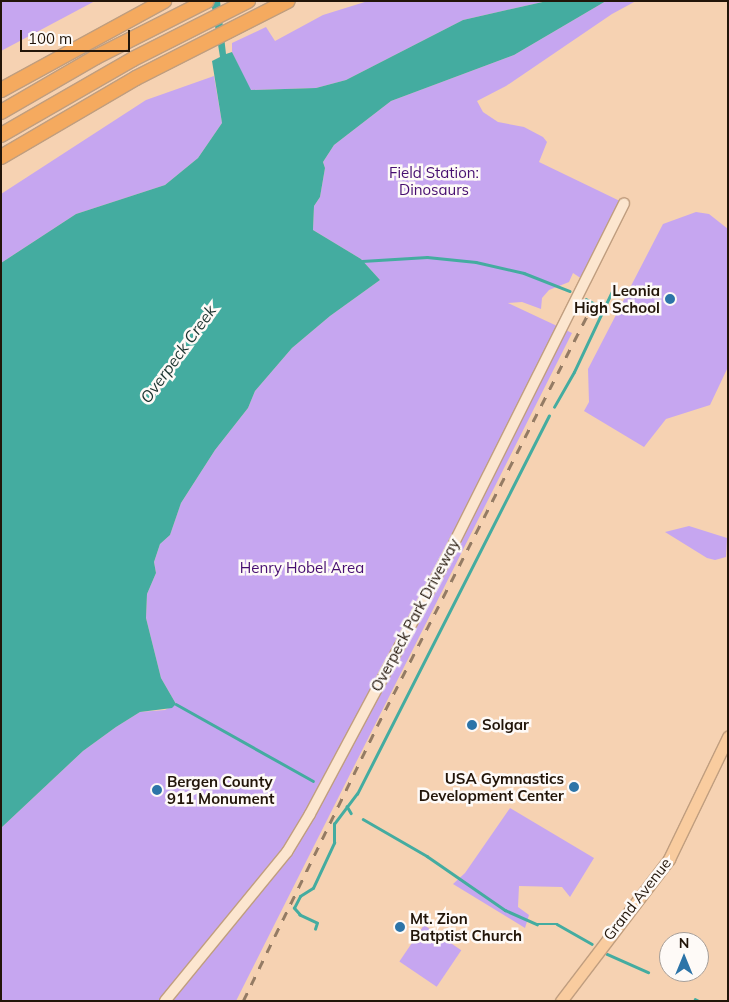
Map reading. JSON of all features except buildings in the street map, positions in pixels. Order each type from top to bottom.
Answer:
[{"type":"highway","points":[[1,90],[164,1]]},
{"type":"highway","points":[[1,157],[99,98],[206,41],[288,1]]},
{"type":"highway","points":[[1,112],[96,57],[204,2]]},
{"type":"highway","points":[[1,135],[118,66],[246,2]]},
{"type":"main road","name":"Grand Avenue","points":[[562,1001],[669,859],[728,737]]},
{"type":"street","name":"Overpeck Park Driveway","points":[[165,1001],[287,852],[314,807],[444,563],[624,203]]},
{"type":"green space","points":[[1,1],[95,1],[1,51]]},
{"type":"green space","points":[[368,1],[547,1],[463,20],[346,80],[316,88],[250,90],[232,52],[232,43],[266,27],[275,41],[323,15]]},
{"type":"green space","name":"Henry Hobel Area","points":[[606,1],[636,1],[612,14],[506,86],[477,101],[483,112],[498,122],[524,127],[543,137],[547,142],[539,162],[624,203],[585,281],[573,273],[569,282],[549,290],[542,298],[541,309],[522,302],[508,303],[572,333],[236,1001],[1,1001],[1,828],[83,751],[116,727],[140,712],[165,710],[176,704],[161,678],[146,618],[147,594],[156,573],[154,562],[160,544],[170,535],[181,503],[215,450],[248,408],[255,391],[292,348],[330,316],[380,280],[361,259],[313,230],[314,206],[320,197],[325,168],[323,162],[334,145],[391,101],[514,55]]},
{"type":"green space","points":[[214,76],[222,123],[198,158],[165,185],[76,214],[1,263],[1,194],[146,100]]},
{"type":"green space","points":[[696,212],[709,214],[728,229],[728,367],[710,405],[666,419],[644,447],[584,411],[589,402],[588,369],[663,224]]},
{"type":"green space","points":[[689,526],[727,538],[726,557],[715,560],[707,558],[665,532]]},
{"type":"green space","points":[[510,808],[594,858],[570,897],[562,887],[519,886],[518,907],[529,915],[525,928],[453,884],[465,873]]},
{"type":"green space","points":[[424,925],[461,950],[437,987],[399,961]]},
{"type":"water","name":"Overpeck Creek","points":[[211,1],[220,1],[226,54],[232,52],[251,90],[316,88],[346,80],[463,20],[547,1],[606,1],[514,55],[391,101],[334,145],[323,162],[325,168],[320,197],[314,206],[313,230],[361,259],[380,280],[330,316],[292,348],[255,391],[248,408],[215,450],[181,503],[170,535],[160,544],[154,562],[156,573],[147,594],[146,618],[161,678],[176,704],[172,708],[140,712],[116,727],[83,751],[1,828],[1,263],[76,214],[165,185],[198,158],[222,123],[212,61],[220,57]]},
{"type":"waterway","points":[[362,261],[427,257],[476,262],[524,273],[570,291]]},
{"type":"waterway","points":[[554,407],[574,372],[615,285]]},
{"type":"waterway","points":[[586,299],[604,309]]},
{"type":"waterway","points":[[315,929],[317,923],[300,915],[294,908],[300,896],[313,888],[334,843],[334,824],[357,794],[549,416]]},
{"type":"waterway","points":[[176,704],[313,781]]},
{"type":"waterway","points":[[347,806],[351,813]]},
{"type":"waterway","points":[[363,819],[427,856],[505,910],[537,924],[557,924],[592,944]]},
{"type":"waterway","points":[[607,954],[648,972]]},
{"type":"waterway","points":[[695,999],[699,1001]]},
{"type":"railway","points":[[243,1001],[377,726],[591,307]]},
{"type":"place","name":"Leonia High School","points":[[670,299]]},
{"type":"place","name":"Solgar","points":[[472,725]]},
{"type":"place","name":"USA Gymnastics Development Center","points":[[574,787]]},
{"type":"place","name":"Bergen County 911 Monument","points":[[157,790]]},
{"type":"place","name":"Mt. Zion Batptist Church","points":[[400,927]]},
{"type":"park label","name":"Field Station: Dinosaurs","points":[[434,180]]}]
